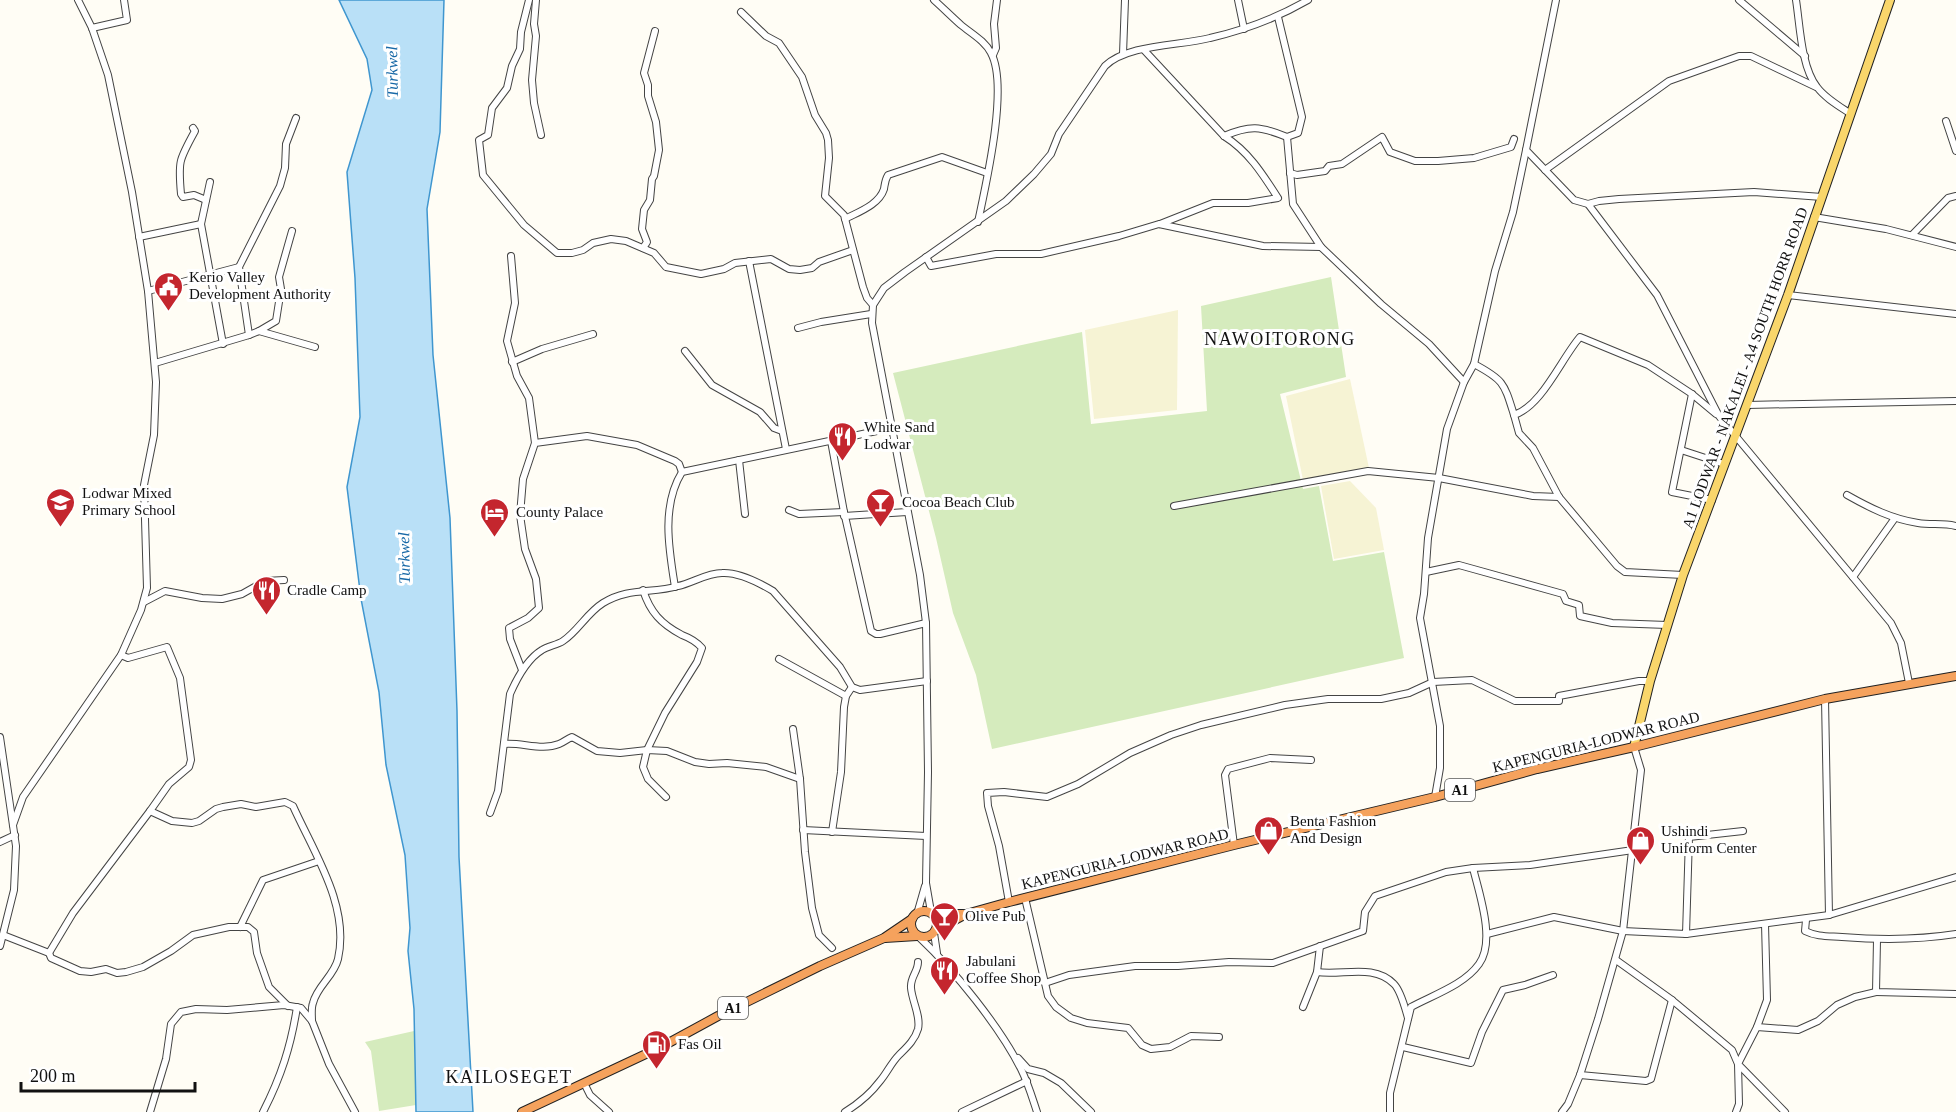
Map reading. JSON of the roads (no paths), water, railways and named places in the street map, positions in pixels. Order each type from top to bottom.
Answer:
[{"type":"highway","name":"KAPENGURIA-LODWAR ROAD","points":[[935,931],[966,914],[1234,844],[1435,797],[1537,769],[1825,699],[1956,676]]},
{"type":"highway","points":[[922,911],[932,913],[938,919],[935,931],[928,937],[919,937],[911,930],[914,916],[922,911]]},
{"type":"highway","name":"KAPENGURIA-LODWAR ROAD","points":[[932,913],[966,914]]},
{"type":"highway","name":"A1","points":[[522,1112],[663,1046],[810,970],[884,938],[914,916]]},
{"type":"highway","name":"A1","points":[[884,938],[919,937]]},
{"type":"main road","name":"A1 LODWAR - NAKALEI - A4 SOUTH HORR ROAD","points":[[1634,747],[1650,681],[1683,575],[1788,295],[1890,0]]},
{"type":"street","points":[[13,825],[23,797],[121,655],[144,602],[147,566],[143,492],[156,409],[155,363],[148,291],[122,138],[110,85],[92,28],[78,0]]},
{"type":"street","points":[[92,28],[127,20],[124,0]]},
{"type":"street","points":[[529,0],[521,32],[520,49],[512,66],[509,83],[492,108],[488,135],[479,140],[483,175],[524,225],[557,253],[572,253],[583,250],[593,243],[611,239],[626,241],[654,253],[666,267],[701,274],[724,269],[735,263],[771,259],[796,271],[853,250]]},
{"type":"street","points":[[536,0],[532,80],[534,103],[542,135]]},
{"type":"street","points":[[934,0],[984,43],[993,55],[997,69],[999,91],[978,222]]},
{"type":"street","points":[[993,55],[996,48],[994,24],[997,0]]},
{"type":"street","points":[[1124,54],[1125,0]]},
{"type":"street","points":[[1238,0],[1244,29]]},
{"type":"street","points":[[932,913],[926,883],[926,623],[920,575],[871,314],[873,305],[884,288],[978,222],[1020,189],[1051,154],[1059,134],[1112,60],[1124,54],[1208,39],[1244,29],[1278,17],[1308,0]]},
{"type":"street","points":[[1435,797],[1440,768],[1441,736],[1420,618],[1428,538],[1447,429],[1464,382],[1474,364],[1495,271],[1513,212],[1556,0]]},
{"type":"street","points":[[1739,0],[1805,56]]},
{"type":"street","points":[[1796,0],[1805,56],[1816,87]]},
{"type":"street","points":[[741,12],[766,36],[779,43],[802,77],[815,115],[828,140],[829,158],[825,195],[830,203],[840,209],[845,219],[867,298],[873,305]]},
{"type":"street","points":[[1224,136],[1245,127],[1270,130],[1287,137],[1298,133],[1302,117],[1278,17]]},
{"type":"street","points":[[643,248],[647,242],[642,229],[644,210],[650,200],[659,150],[656,122],[644,73],[655,31]]},
{"type":"street","points":[[926,257],[931,266],[996,254],[1041,254],[1159,224],[1213,203],[1248,203],[1278,198],[1253,160],[1238,144],[1224,136],[1144,50]]},
{"type":"street","points":[[1545,170],[1669,81],[1739,56],[1751,56],[1816,87],[1851,114]]},
{"type":"street","points":[[249,335],[238,267],[280,186],[285,168],[286,144],[296,118]]},
{"type":"street","points":[[1946,121],[1956,151]]},
{"type":"street","points":[[193,128],[195,132],[183,150],[179,162],[181,194],[183,197],[194,195],[206,200]]},
{"type":"street","points":[[1287,137],[1293,204],[1321,247],[1381,304],[1429,344],[1464,382]]},
{"type":"street","points":[[1290,173],[1297,175],[1325,171],[1329,166],[1342,164],[1382,137],[1390,153],[1415,161],[1474,158],[1511,147],[1514,139]]},
{"type":"street","points":[[1526,150],[1574,200],[1588,204],[1618,199],[1754,192],[1822,197]]},
{"type":"street","points":[[845,219],[875,201],[884,189],[888,175],[942,157],[987,173]]},
{"type":"street","points":[[210,182],[201,224],[223,344]]},
{"type":"street","points":[[1912,235],[1948,198],[1956,196]]},
{"type":"street","points":[[982,202],[985,207],[993,211]]},
{"type":"street","points":[[1588,204],[1657,295],[1719,416]]},
{"type":"street","points":[[1814,218],[1886,228],[1956,247]]},
{"type":"street","points":[[139,237],[201,224]]},
{"type":"street","points":[[1159,224],[1263,246],[1321,247]]},
{"type":"street","points":[[155,363],[249,335],[276,321],[281,289],[279,277],[292,231]]},
{"type":"street","points":[[511,256],[515,303],[507,341],[512,362],[529,398],[535,443],[523,478],[520,515],[525,549],[536,579],[539,608],[528,618],[509,628],[510,639],[522,670]]},
{"type":"street","points":[[749,261],[786,449]]},
{"type":"street","points":[[148,291],[238,267]]},
{"type":"street","points":[[1788,295],[1956,314]]},
{"type":"street","points":[[798,328],[871,314]]},
{"type":"street","points":[[259,331],[315,347]]},
{"type":"street","points":[[512,362],[553,345],[593,334]]},
{"type":"street","points":[[1514,415],[1524,412],[1548,384],[1580,337],[1648,365],[1692,394],[1719,416],[1891,623],[1900,644],[1909,683]]},
{"type":"street","points":[[685,351],[712,385],[760,412],[774,428],[782,431]]},
{"type":"street","points":[[1474,364],[1505,386],[1519,433],[1533,448],[1559,498],[1617,566],[1625,572],[1683,575]]},
{"type":"street","points":[[1692,394],[1672,492],[1712,500]]},
{"type":"street","points":[[1747,405],[1956,401]]},
{"type":"street","points":[[675,587],[669,543],[669,513],[674,484],[682,472],[891,428]]},
{"type":"street","points":[[535,443],[587,436],[637,445],[675,461],[682,472]]},
{"type":"street","points":[[831,441],[844,514],[872,631],[880,634],[926,623]]},
{"type":"street","points":[[1681,450],[1724,464]]},
{"type":"street","points":[[739,460],[745,514]]},
{"type":"street","points":[[1174,506],[1368,471],[1439,478],[1533,496],[1559,498]]},
{"type":"street","points":[[1848,495],[1894,518],[1956,526]]},
{"type":"street","points":[[789,510],[799,514],[907,512]]},
{"type":"street","points":[[1853,577],[1894,518]]},
{"type":"street","points":[[1426,572],[1459,565],[1563,594],[1566,601],[1579,605],[1580,616],[1612,623],[1667,625]]},
{"type":"street","points":[[490,813],[498,791],[510,694],[522,670],[540,651],[563,641],[602,603],[622,594],[675,587],[721,573],[738,575],[773,591],[840,667],[852,687],[860,690],[927,681]]},
{"type":"street","points":[[144,602],[165,591],[222,599],[242,594],[266,581],[284,580]]},
{"type":"street","points":[[643,590],[647,602],[660,622],[696,641],[702,648],[646,750],[643,767],[648,779],[666,797]]},
{"type":"street","points":[[49,953],[73,913],[169,784],[189,767],[190,763],[180,678],[167,647],[128,658],[121,655]]},
{"type":"street","points":[[779,659],[846,696]]},
{"type":"street","points":[[1009,902],[987,793],[1004,792],[1047,797],[1078,783],[1130,753],[1171,735],[1201,725],[1285,705],[1314,701],[1382,699],[1409,693],[1433,682],[1472,680],[1515,701],[1559,701],[1559,696],[1650,681]]},
{"type":"street","points":[[832,832],[841,772],[846,696],[852,687]]},
{"type":"street","points":[[1825,699],[1829,915]]},
{"type":"street","points":[[793,729],[800,779],[810,894],[819,935],[832,948]]},
{"type":"street","points":[[0,737],[15,836],[16,874],[11,907],[0,946]]},
{"type":"street","points":[[504,744],[543,746],[559,744],[572,737],[597,751],[620,753],[646,750],[666,751],[684,759],[709,764],[727,763],[766,767],[800,779]]},
{"type":"street","points":[[1562,1112],[1568,1104],[1580,1075],[1623,931],[1641,770],[1634,747]]},
{"type":"street","points":[[1234,844],[1225,775],[1228,769],[1269,758],[1311,760]]},
{"type":"street","points":[[150,812],[172,821],[192,823],[223,807],[241,804],[256,807],[290,803],[293,806],[319,861],[341,925],[337,961],[333,972],[313,1002],[312,1021]]},
{"type":"street","points":[[804,830],[926,836]]},
{"type":"street","points":[[1686,934],[1689,837],[1743,831]]},
{"type":"street","points":[[0,842],[15,836]]},
{"type":"street","points":[[1045,983],[1069,975],[1135,966],[1178,966],[1229,962],[1273,963],[1363,931],[1365,912],[1375,896],[1446,872],[1530,865],[1633,850]]},
{"type":"street","points":[[240,927],[263,880],[319,861]]},
{"type":"street","points":[[1390,1112],[1390,1094],[1411,1007],[1461,980],[1477,966],[1483,954],[1487,934],[1484,911],[1473,868]]},
{"type":"street","points":[[1487,934],[1554,917],[1623,931],[1686,934],[1806,920],[1956,878]]},
{"type":"street","points":[[914,916],[926,883]]},
{"type":"street","points":[[1025,898],[1048,996],[1056,1007],[1071,1018],[1088,1023],[1128,1028],[1142,1045],[1151,1048],[1170,1047],[1191,1036],[1219,1037]]},
{"type":"street","points":[[1806,920],[1805,931],[1812,934],[1877,940],[1937,939],[1956,934]]},
{"type":"street","points":[[1736,1112],[1739,1104],[1738,1064],[1757,1027],[1767,1000],[1765,924]]},
{"type":"street","points":[[3,935],[49,953],[51,958],[80,970],[91,972],[109,969],[121,973],[142,967],[171,951],[193,935],[222,928],[248,927],[253,930],[256,953],[268,987],[288,1006]]},
{"type":"street","points":[[935,931],[937,954]]},
{"type":"street","points":[[919,937],[937,954],[1012,1052],[1028,1068],[1044,1073],[1061,1083],[1091,1112]]},
{"type":"street","points":[[1876,992],[1877,940]]},
{"type":"street","points":[[1303,1007],[1317,972],[1320,946]]},
{"type":"street","points":[[1616,960],[1672,1000],[1732,1050],[1738,1064],[1785,1112]]},
{"type":"street","points":[[845,1112],[863,1099],[880,1082],[899,1055],[907,1049],[917,1031],[918,1021],[911,987],[918,962]]},
{"type":"street","points":[[1317,972],[1330,974],[1357,971],[1380,975],[1395,984],[1409,1019]]},
{"type":"street","points":[[1402,1047],[1471,1063],[1482,1032],[1503,990],[1553,975]]},
{"type":"street","points":[[1757,1027],[1798,1030],[1818,1021],[1837,1005],[1855,997],[1876,992],[1956,993]]},
{"type":"street","points":[[1580,1075],[1646,1081],[1651,1079],[1672,1000]]},
{"type":"street","points":[[150,1112],[166,1059],[171,1024],[181,1012],[196,1009],[227,1010],[288,1006],[301,1008],[312,1021],[329,1064],[355,1112]]},
{"type":"street","points":[[263,1112],[294,1032],[297,1007]]},
{"type":"street","points":[[1012,1052],[1027,1081],[1037,1112]]},
{"type":"street","points":[[962,1112],[1027,1081]]},
{"type":"street","points":[[584,1083],[590,1095],[609,1112]]},
{"type":"water","name":"Turkwel","points":[[339,0],[444,0],[440,132],[427,209],[433,355],[450,518],[457,711],[459,857],[473,1112],[416,1112],[414,1009],[408,951],[410,928],[405,855],[386,765],[379,692],[361,599],[347,487],[360,417],[355,278],[347,172],[372,90],[367,59]]},
{"type":"place","name":"Kerio Valley Development Authority","points":[[168,312]]},
{"type":"place","name":"White Sand Lodwar","points":[[843,462]]},
{"type":"place","name":"Lodwar Mixed Primary School","points":[[61,528]]},
{"type":"place","name":"Cocoa Beach Club","points":[[881,528]]},
{"type":"place","name":"County Palace","points":[[495,538]]},
{"type":"place","name":"Cradle Camp","points":[[266,616]]},
{"type":"place","name":"Benta Fashion And Design","points":[[1269,856]]},
{"type":"place","name":"Ushindi Uniform Center","points":[[1640,866]]},
{"type":"place","name":"Olive Pub","points":[[944,942]]},
{"type":"place","name":"Jabulani Coffee Shop","points":[[945,996]]},
{"type":"place","name":"Fas Oil","points":[[657,1070]]},
{"type":"district","name":"NAWOITORONG","points":[[1280,339]]},
{"type":"district","name":"KAILOSEGET","points":[[509,1077]]}]
